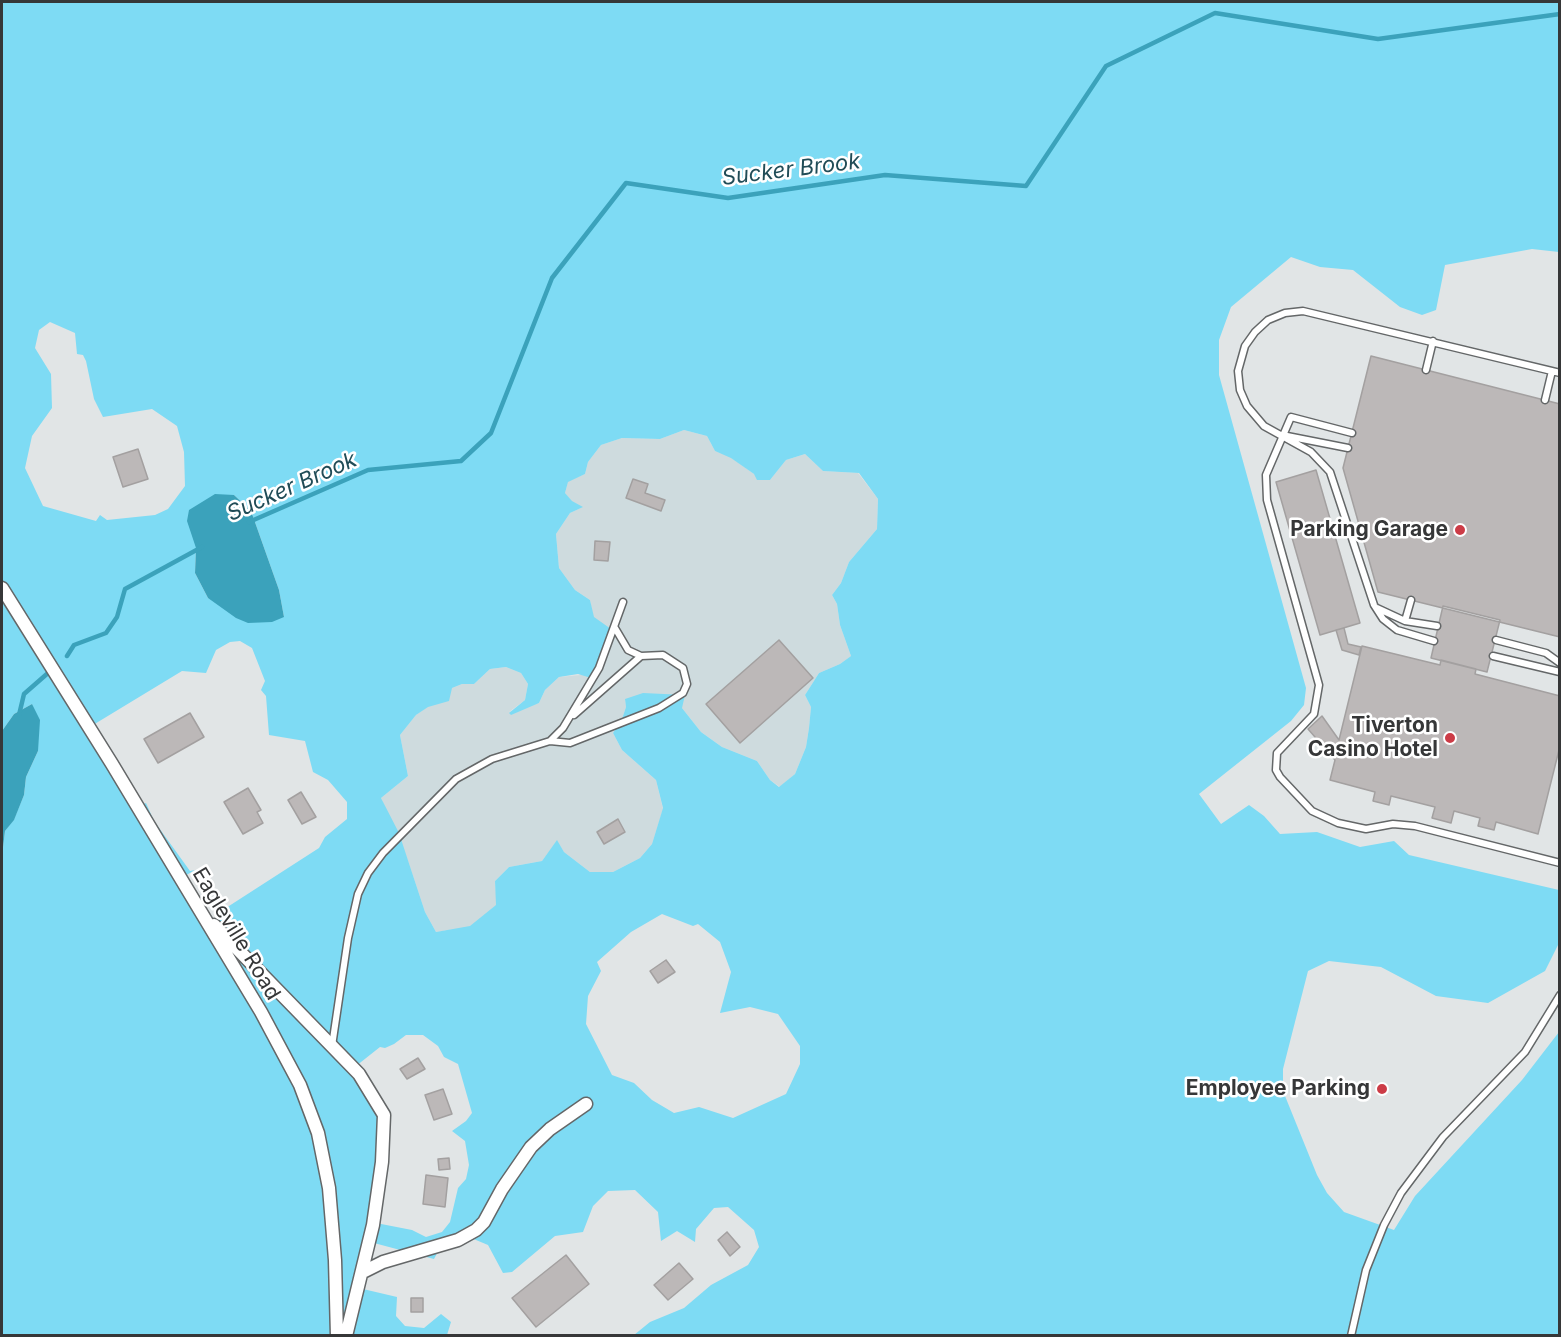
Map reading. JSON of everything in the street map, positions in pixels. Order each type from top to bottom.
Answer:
[{"type":"street","name":"Eagleville Road","points":[[2,588],[51,664],[285,1053],[300,1085],[318,1133],[329,1188],[333,1223],[336,1335]]},
{"type":"street","points":[[198,909],[365,1081],[384,1115],[380,1182],[363,1272],[346,1335]]},
{"type":"street","points":[[363,1272],[383,1262],[459,1240],[476,1230],[484,1222],[502,1189],[531,1147],[550,1129],[586,1104]]},
{"type":"lane","points":[[1434,641],[1397,630],[1383,619],[1374,605],[1364,581],[1333,477],[1317,457],[1264,426],[1252,413],[1243,398],[1239,381],[1239,363],[1245,346],[1268,321],[1285,313],[1311,312],[1560,373]]},
{"type":"lane","points":[[1426,370],[1433,341]]},
{"type":"lane","points":[[1545,400],[1552,371]]},
{"type":"lane","points":[[1352,433],[1291,417],[1268,470],[1265,487],[1319,692],[1314,714],[1276,753],[1274,761],[1280,777],[1312,811],[1338,824],[1366,828],[1393,824],[1415,826],[1560,863]]},
{"type":"lane","points":[[1284,436],[1348,448]]},
{"type":"lane","points":[[1405,621],[1410,600]]},
{"type":"lane","points":[[568,720],[599,668],[623,602]]},
{"type":"lane","points":[[1374,605],[1405,621],[1437,626]]},
{"type":"lane","points":[[332,1046],[348,939],[358,894],[372,867],[456,779],[492,759],[550,741],[570,743],[659,708],[683,693],[687,684],[683,668],[663,655],[641,656],[628,650],[615,628]]},
{"type":"lane","points":[[1496,640],[1546,653],[1559,662],[1560,654]]},
{"type":"lane","points":[[550,741],[568,720],[641,656]]},
{"type":"lane","points":[[1492,656],[1560,672]]},
{"type":"lane","points":[[1351,1335],[1369,1262],[1401,1193],[1443,1137],[1525,1052],[1560,995]]},
{"type":"shaded area","points":[[2,2],[1559,2],[1559,252],[1532,249],[1445,265],[1436,310],[1422,315],[1400,307],[1353,270],[1320,267],[1291,257],[1231,307],[1219,340],[1219,375],[1306,688],[1304,705],[1291,721],[1199,794],[1221,824],[1249,805],[1264,816],[1280,834],[1317,832],[1360,847],[1394,841],[1409,855],[1559,890],[1559,943],[1545,971],[1488,1003],[1436,996],[1381,967],[1329,961],[1308,971],[1283,1069],[1283,1091],[1317,1175],[1327,1193],[1344,1212],[1394,1230],[1415,1196],[1522,1080],[1559,1032],[1559,1335],[634,1335],[650,1322],[684,1308],[711,1285],[748,1265],[759,1247],[754,1230],[728,1207],[714,1208],[696,1229],[695,1242],[677,1231],[661,1241],[658,1212],[635,1190],[608,1191],[593,1206],[583,1232],[555,1236],[512,1272],[503,1273],[488,1245],[464,1235],[444,1240],[434,1259],[374,1243],[363,1289],[397,1297],[396,1316],[405,1326],[424,1328],[441,1314],[451,1322],[447,1335],[2,1335],[2,856],[5,831],[14,819],[24,795],[26,777],[38,751],[32,704],[14,714],[2,731]],"holes":[[[50,322],[75,333],[77,354],[83,355],[86,361],[94,399],[103,417],[152,409],[177,426],[184,452],[185,486],[168,509],[155,515],[107,520],[100,515],[96,521],[43,506],[25,468],[32,436],[52,408],[51,374],[35,348],[39,330]],[[684,430],[707,436],[715,451],[731,458],[754,474],[757,480],[770,480],[786,460],[805,454],[823,471],[859,473],[878,499],[877,529],[849,562],[841,583],[832,595],[837,604],[840,625],[851,656],[840,664],[819,673],[805,695],[811,707],[806,747],[795,774],[779,787],[770,780],[757,761],[722,747],[701,732],[682,708],[685,695],[643,693],[625,699],[626,707],[622,719],[613,733],[622,750],[656,780],[663,808],[652,844],[640,858],[613,872],[590,872],[564,852],[557,840],[542,861],[509,867],[495,881],[496,905],[470,926],[436,932],[425,912],[399,833],[381,798],[408,776],[400,735],[416,715],[428,707],[449,701],[452,688],[462,684],[474,684],[490,669],[506,667],[521,673],[528,684],[525,700],[509,713],[511,715],[539,703],[545,690],[559,677],[578,674],[591,678],[601,663],[611,629],[594,617],[590,600],[575,590],[559,568],[556,534],[570,513],[583,507],[572,501],[565,493],[568,482],[585,474],[588,462],[601,445],[622,438],[660,439]],[[234,495],[251,511],[279,590],[284,617],[208,598],[195,573],[196,548]],[[240,641],[252,648],[265,681],[261,690],[266,696],[269,735],[305,741],[313,772],[328,780],[347,802],[347,819],[325,837],[319,848],[229,906],[212,922],[183,877],[195,870],[190,871],[154,821],[146,803],[139,806],[93,725],[182,671],[206,673],[216,650],[230,642]],[[662,914],[693,926],[698,924],[720,942],[731,972],[720,1013],[750,1007],[778,1014],[800,1046],[800,1064],[786,1094],[733,1118],[699,1107],[674,1113],[652,1100],[634,1083],[612,1075],[586,1024],[588,996],[601,971],[597,962],[631,932]],[[406,1035],[423,1035],[438,1046],[444,1057],[458,1064],[472,1113],[466,1121],[452,1131],[465,1141],[469,1165],[466,1179],[458,1188],[450,1222],[442,1232],[426,1237],[412,1230],[376,1223],[387,1118],[356,1066],[380,1047],[385,1048]]]},
{"type":"shaded area","points":[[684,430],[707,436],[715,451],[731,457],[754,474],[770,480],[786,460],[805,454],[823,471],[858,473],[878,499],[877,529],[849,562],[841,583],[832,595],[837,604],[840,625],[851,656],[840,664],[819,673],[805,695],[811,707],[809,728],[806,747],[795,774],[780,787],[770,780],[757,761],[722,747],[701,732],[682,708],[625,699],[626,707],[622,719],[613,733],[622,750],[656,780],[663,809],[652,844],[640,858],[613,872],[590,872],[564,852],[557,841],[542,861],[509,867],[495,881],[497,905],[470,927],[436,932],[425,912],[408,861],[381,798],[408,776],[400,735],[416,715],[452,688],[462,684],[474,684],[490,669],[506,667],[521,673],[528,684],[525,700],[509,712],[539,703],[545,690],[559,677],[592,674],[601,663],[590,600],[575,590],[559,568],[556,534],[570,513],[582,507],[571,501],[565,493],[568,481],[585,474],[588,462],[601,445],[622,438],[660,439]]},
{"type":"shaded area","points":[[215,494],[234,495],[251,511],[279,590],[284,617],[272,622],[248,623],[236,618],[208,598],[195,573],[196,548],[187,521],[189,510]]},
{"type":"shaded area","points":[[32,704],[40,720],[38,751],[26,777],[24,795],[14,820],[5,831],[2,856],[2,731],[14,714]]},
{"type":"building","name":"Parking Garage","points":[[1371,356],[1560,404],[1560,637],[1378,592],[1343,468]]},
{"type":"building","points":[[138,449],[148,479],[123,487],[113,457]]},
{"type":"building","points":[[1316,470],[1360,623],[1320,635],[1276,482]]},
{"type":"building","points":[[633,479],[648,484],[645,493],[665,500],[661,511],[626,498]]},
{"type":"building","points":[[595,541],[610,542],[608,561],[594,560]]},
{"type":"building","points":[[1443,606],[1500,620],[1487,672],[1431,658]]},
{"type":"building","points":[[1344,628],[1348,644],[1361,647],[1359,655],[1342,650],[1336,630]]},
{"type":"building","points":[[779,640],[813,678],[740,743],[706,704]]},
{"type":"building","name":"Tiverton Casino Hotel","points":[[1362,646],[1440,665],[1441,660],[1476,669],[1475,674],[1560,696],[1560,746],[1538,834],[1496,822],[1494,830],[1478,826],[1480,818],[1454,811],[1451,823],[1432,818],[1435,807],[1391,796],[1389,805],[1373,801],[1375,792],[1330,780],[1335,760],[1308,729],[1322,716],[1339,740]]},
{"type":"building","points":[[190,713],[204,737],[158,763],[144,739]]},
{"type":"building","points":[[248,788],[261,810],[257,812],[263,823],[243,834],[224,802]]},
{"type":"building","points":[[301,792],[316,817],[302,824],[288,800]]},
{"type":"building","points":[[618,819],[625,832],[604,844],[597,832]]},
{"type":"building","points":[[666,960],[675,972],[658,983],[650,971]]},
{"type":"building","points":[[418,1058],[425,1069],[407,1079],[400,1069]]},
{"type":"building","points":[[443,1089],[452,1114],[434,1120],[425,1095]]},
{"type":"building","points":[[449,1158],[450,1169],[439,1170],[438,1159]]},
{"type":"building","points":[[426,1175],[448,1178],[445,1207],[423,1204]]},
{"type":"building","points":[[727,1232],[740,1247],[730,1256],[718,1240]]},
{"type":"building","points":[[566,1255],[589,1284],[536,1327],[512,1298]]},
{"type":"building","points":[[679,1263],[693,1279],[668,1300],[654,1285]]},
{"type":"building","points":[[411,1298],[423,1298],[423,1312],[411,1312]]},
{"type":"waterway","name":"Sucker Brook","points":[[249,522],[368,470],[461,461],[491,433],[552,278],[626,183],[728,198],[885,175],[1026,186],[1106,66],[1215,13],[1378,39],[1560,14]]},
{"type":"waterway","name":"Sucker Brook","points":[[67,656],[74,645],[106,633],[117,617],[125,589],[202,547]]},
{"type":"waterway","name":"Sucker Brook","points":[[19,715],[24,694],[48,673]]},
{"type":"place","name":"Parking Garage","points":[[1460,530]]},
{"type":"place","name":"Tiverton Casino Hotel","points":[[1450,738]]},
{"type":"place","name":"Employee Parking","points":[[1382,1089]]}]
